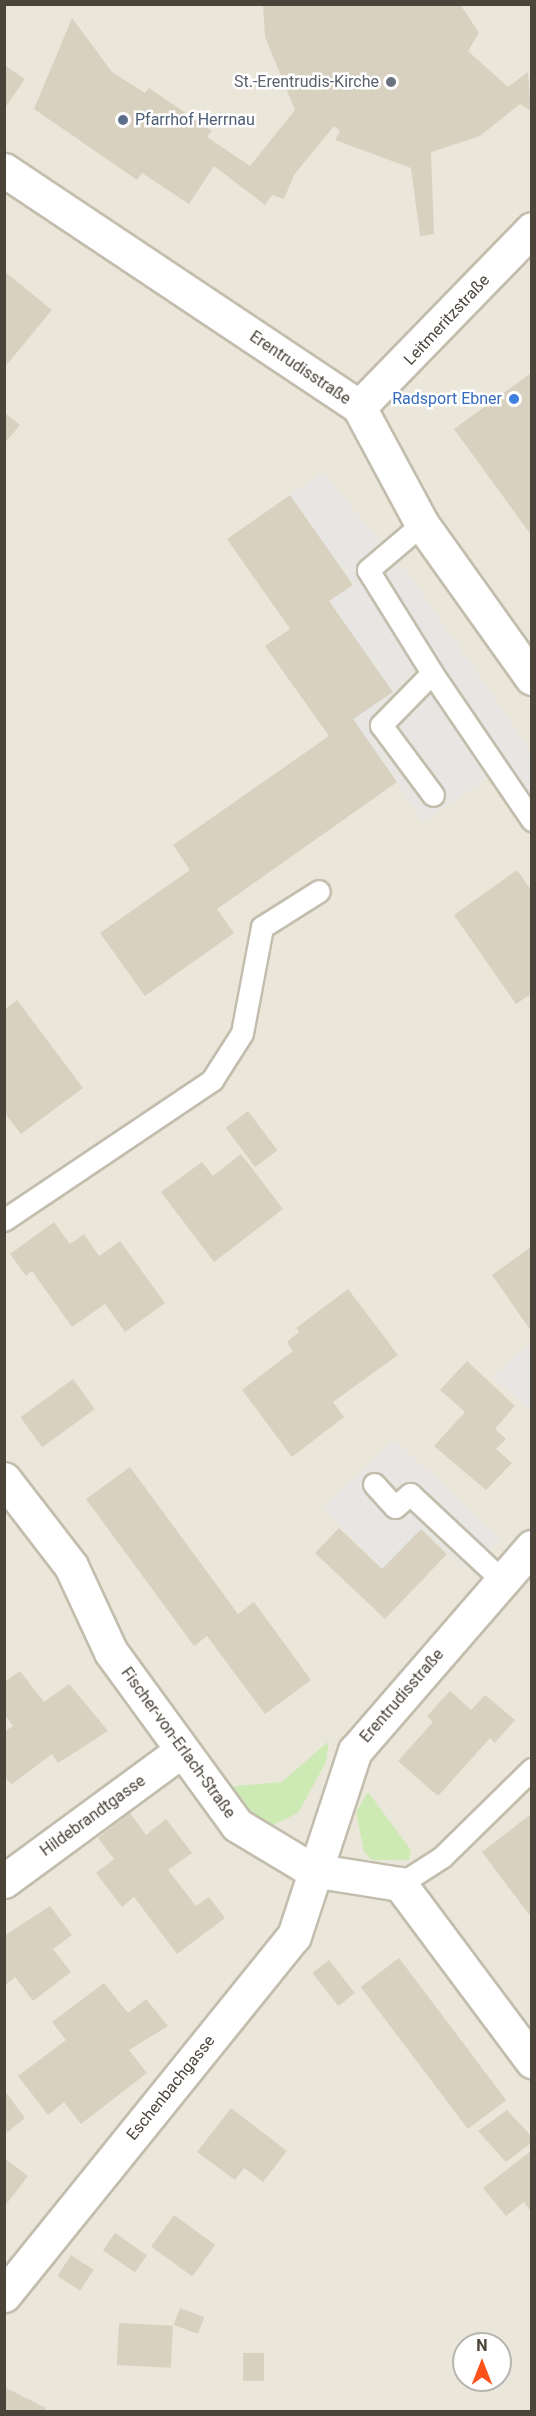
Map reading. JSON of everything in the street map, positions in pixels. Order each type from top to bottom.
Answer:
[{"type":"street","name":"Erentrudisstraße","points":[[4,170],[359,408],[422,525],[531,678]]},
{"type":"street","name":"Leitmeritzstraße","points":[[359,408],[531,230]]},
{"type":"street","name":"Fischer-von-Erlach-Straße","points":[[4,1479],[71,1566],[111,1652],[237,1825],[312,1870],[400,1884]]},
{"type":"street","name":"Erentrudisstraße","points":[[312,1870],[355,1751],[531,1547]]},
{"type":"street","name":"Hildebrandtgasse","points":[[4,1881],[181,1751]]},
{"type":"street","name":"Eschenbachgasse","points":[[4,2295],[294,1936],[312,1870]]},
{"type":"street","points":[[400,1884],[531,2061]]},
{"type":"lane","points":[[422,525],[368,570],[432,673],[531,820]]},
{"type":"lane","points":[[432,673],[381,725],[433,795]]},
{"type":"lane","points":[[4,1220],[212,1080],[242,1034],[262,927],[319,891]]},
{"type":"lane","points":[[374,1484],[395,1508],[410,1494],[502,1580]]},
{"type":"lane","points":[[400,1884],[442,1857],[531,1770]]},
{"type":"shaded area","points":[[5,5],[531,5],[531,2411],[5,2412]]},
{"type":"shaded area","points":[[323,473],[410,575],[531,751],[531,820],[498,771],[423,821],[353,719],[392,692],[329,601],[353,584],[290,495]]},
{"type":"shaded area","points":[[531,1343],[531,1413],[492,1376]]},
{"type":"shaded area","points":[[394,1439],[500,1539],[468,1570],[421,1529],[382,1569],[323,1508]]},
{"type":"green space","points":[[329,1741],[326,1762],[298,1813],[273,1825],[241,1808],[231,1790],[236,1786],[282,1782]]},
{"type":"green space","points":[[368,1792],[411,1850],[409,1860],[372,1860],[364,1852],[356,1812]]},
{"type":"building","points":[[263,4],[460,4],[479,33],[468,51],[508,87],[528,72],[531,111],[520,104],[480,136],[431,152],[434,234],[420,236],[411,168],[335,140],[340,131],[334,126],[294,175],[284,199],[272,195],[265,205],[214,166],[189,204],[142,173],[137,180],[34,109],[72,18],[112,72],[145,93],[149,88],[212,131],[207,137],[250,166],[295,110],[265,37]]},
{"type":"building","points":[[4,65],[25,79],[4,109]]},
{"type":"building","points":[[4,271],[52,310],[4,368]]},
{"type":"building","points":[[531,373],[531,535],[454,429]]},
{"type":"building","points":[[4,412],[20,425],[4,444]]},
{"type":"building","points":[[290,495],[353,585],[329,601],[393,692],[353,719],[397,782],[217,909],[234,933],[145,996],[100,933],[190,870],[173,845],[329,736],[265,646],[290,629],[227,539]]},
{"type":"building","points":[[517,870],[531,890],[531,994],[516,1004],[454,915]]},
{"type":"building","points":[[17,1000],[83,1088],[21,1134],[4,1112],[4,1010]]},
{"type":"building","points":[[248,1111],[277,1150],[255,1167],[226,1128]]},
{"type":"building","points":[[241,1154],[283,1209],[214,1262],[161,1192],[202,1162],[213,1176]]},
{"type":"building","points":[[54,1222],[70,1244],[84,1234],[99,1256],[120,1241],[165,1303],[125,1332],[105,1304],[72,1327],[32,1271],[26,1276],[10,1254]]},
{"type":"building","points":[[531,1247],[531,1331],[492,1275]]},
{"type":"building","points":[[348,1289],[398,1355],[333,1402],[344,1417],[292,1457],[242,1390],[293,1351],[287,1342],[299,1332],[296,1328]]},
{"type":"building","points":[[467,1361],[515,1406],[495,1429],[506,1439],[496,1449],[512,1463],[486,1490],[434,1446],[465,1412],[440,1390]]},
{"type":"building","points":[[73,1379],[95,1409],[42,1447],[20,1417]]},
{"type":"building","points":[[130,1467],[238,1614],[254,1602],[311,1680],[265,1714],[207,1636],[194,1646],[86,1499]]},
{"type":"building","points":[[339,1528],[382,1569],[421,1529],[447,1554],[385,1619],[315,1553]]},
{"type":"building","points":[[20,1671],[44,1702],[69,1684],[108,1731],[58,1763],[52,1754],[12,1784],[4,1778],[4,1732],[13,1726],[4,1714],[4,1682]]},
{"type":"building","points":[[450,1691],[471,1710],[485,1695],[515,1720],[495,1743],[490,1738],[438,1796],[398,1761],[433,1722],[427,1716]]},
{"type":"building","points":[[130,1813],[146,1835],[166,1819],[192,1853],[168,1870],[196,1906],[209,1897],[225,1918],[177,1954],[134,1897],[122,1907],[96,1873],[114,1859],[98,1838]]},
{"type":"building","points":[[531,1814],[531,1917],[482,1852]]},
{"type":"building","points":[[50,1906],[72,1935],[53,1949],[71,1972],[33,2001],[15,1977],[4,1986],[4,1936]]},
{"type":"building","points":[[399,1958],[506,2100],[468,2129],[361,1987]]},
{"type":"building","points":[[329,1960],[355,1993],[338,2006],[312,1973]]},
{"type":"building","points":[[104,1983],[128,2013],[146,1999],[168,2026],[129,2050],[147,2073],[81,2124],[64,2102],[48,2115],[18,2076],[66,2040],[52,2022]]},
{"type":"building","points":[[5,2091],[25,2118],[5,2134]]},
{"type":"building","points":[[231,2108],[287,2151],[263,2182],[244,2168],[235,2180],[197,2152]]},
{"type":"building","points":[[507,2110],[531,2136],[531,2143],[506,2162],[478,2131]]},
{"type":"building","points":[[531,2151],[531,2212],[524,2202],[506,2216],[483,2188]]},
{"type":"building","points":[[4,2158],[28,2176],[4,2207]]},
{"type":"building","points":[[174,2215],[215,2245],[192,2277],[151,2247]]},
{"type":"building","points":[[115,2233],[147,2255],[135,2273],[103,2250]]},
{"type":"building","points":[[71,2255],[94,2270],[80,2291],[57,2276]]},
{"type":"building","points":[[180,2308],[204,2317],[198,2334],[174,2325]]},
{"type":"building","points":[[119,2323],[173,2326],[171,2368],[117,2365]]},
{"type":"building","points":[[243,2353],[264,2353],[264,2381],[243,2381]]},
{"type":"building","points":[[4,2387],[46,2408],[44,2412],[4,2412]]},
{"type":"place","name":"St.-Erentrudis-Kirche","points":[[391,82]]},
{"type":"place","name":"Pfarrhof Herrnau","points":[[123,120]]},
{"type":"place","name":"Radsport Ebner","points":[[514,399]]}]
